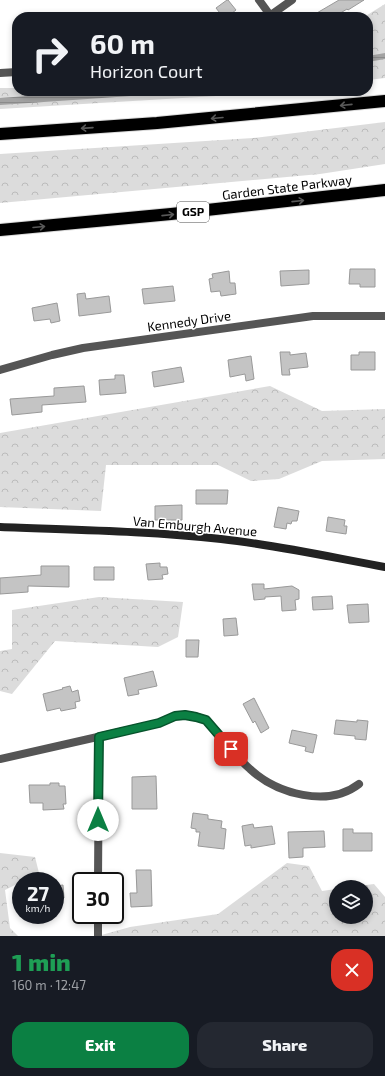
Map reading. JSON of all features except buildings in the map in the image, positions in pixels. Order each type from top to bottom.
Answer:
[{"type":"highway","points":[[0,134],[156,123],[385,101]]},
{"type":"highway","name":"Garden State Parkway","points":[[0,230],[187,213],[385,190]]},
{"type":"main road","name":"Van Emburgh Avenue","points":[[0,527],[142,532],[221,539],[305,552],[385,568]]},
{"type":"street","points":[[259,0],[266,12]]},
{"type":"street","points":[[275,12],[292,0]]},
{"type":"street","points":[[0,73],[12,72]]},
{"type":"street","name":"Kennedy Drive","points":[[0,370],[83,348],[313,316],[385,316]]},
{"type":"street","points":[[0,759],[159,723],[175,716],[185,715],[206,720],[250,770],[266,781],[280,788],[294,793],[310,796],[334,795],[351,790],[359,784]]},
{"type":"street","points":[[98,872],[99,737]]},
{"type":"street","points":[[98,924],[98,936]]},
{"type":"green space","points":[[385,4],[385,78],[373,79],[373,12]]},
{"type":"green space","points":[[0,88],[12,88],[12,96],[216,96],[0,109]]},
{"type":"green space","points":[[385,122],[385,164],[320,174],[0,203],[0,154],[253,138]]},
{"type":"green space","points":[[270,386],[322,411],[385,409],[385,459],[322,461],[279,479],[251,481],[218,465],[106,465],[101,511],[0,507],[0,433]]},
{"type":"green space","points":[[99,597],[183,602],[178,637],[158,647],[55,641],[12,694],[0,691],[0,651],[12,649],[12,610]]},
{"type":"green space","points":[[0,853],[35,857],[39,872],[12,872],[12,886],[5,890],[10,928],[18,936],[0,936]]},
{"type":"green space","points":[[287,863],[309,866],[322,891],[329,890],[329,924],[373,924],[374,884],[385,897],[385,936],[98,936],[130,927],[218,914]]},
{"type":"shaded area","points":[[385,53],[385,59],[373,61],[373,55]]},
{"type":"shaded area","points":[[27,96],[131,96],[0,105],[0,98]]},
{"type":"route","points":[[98,820],[99,737],[159,723],[175,716],[185,715],[206,720],[231,749]]}]
